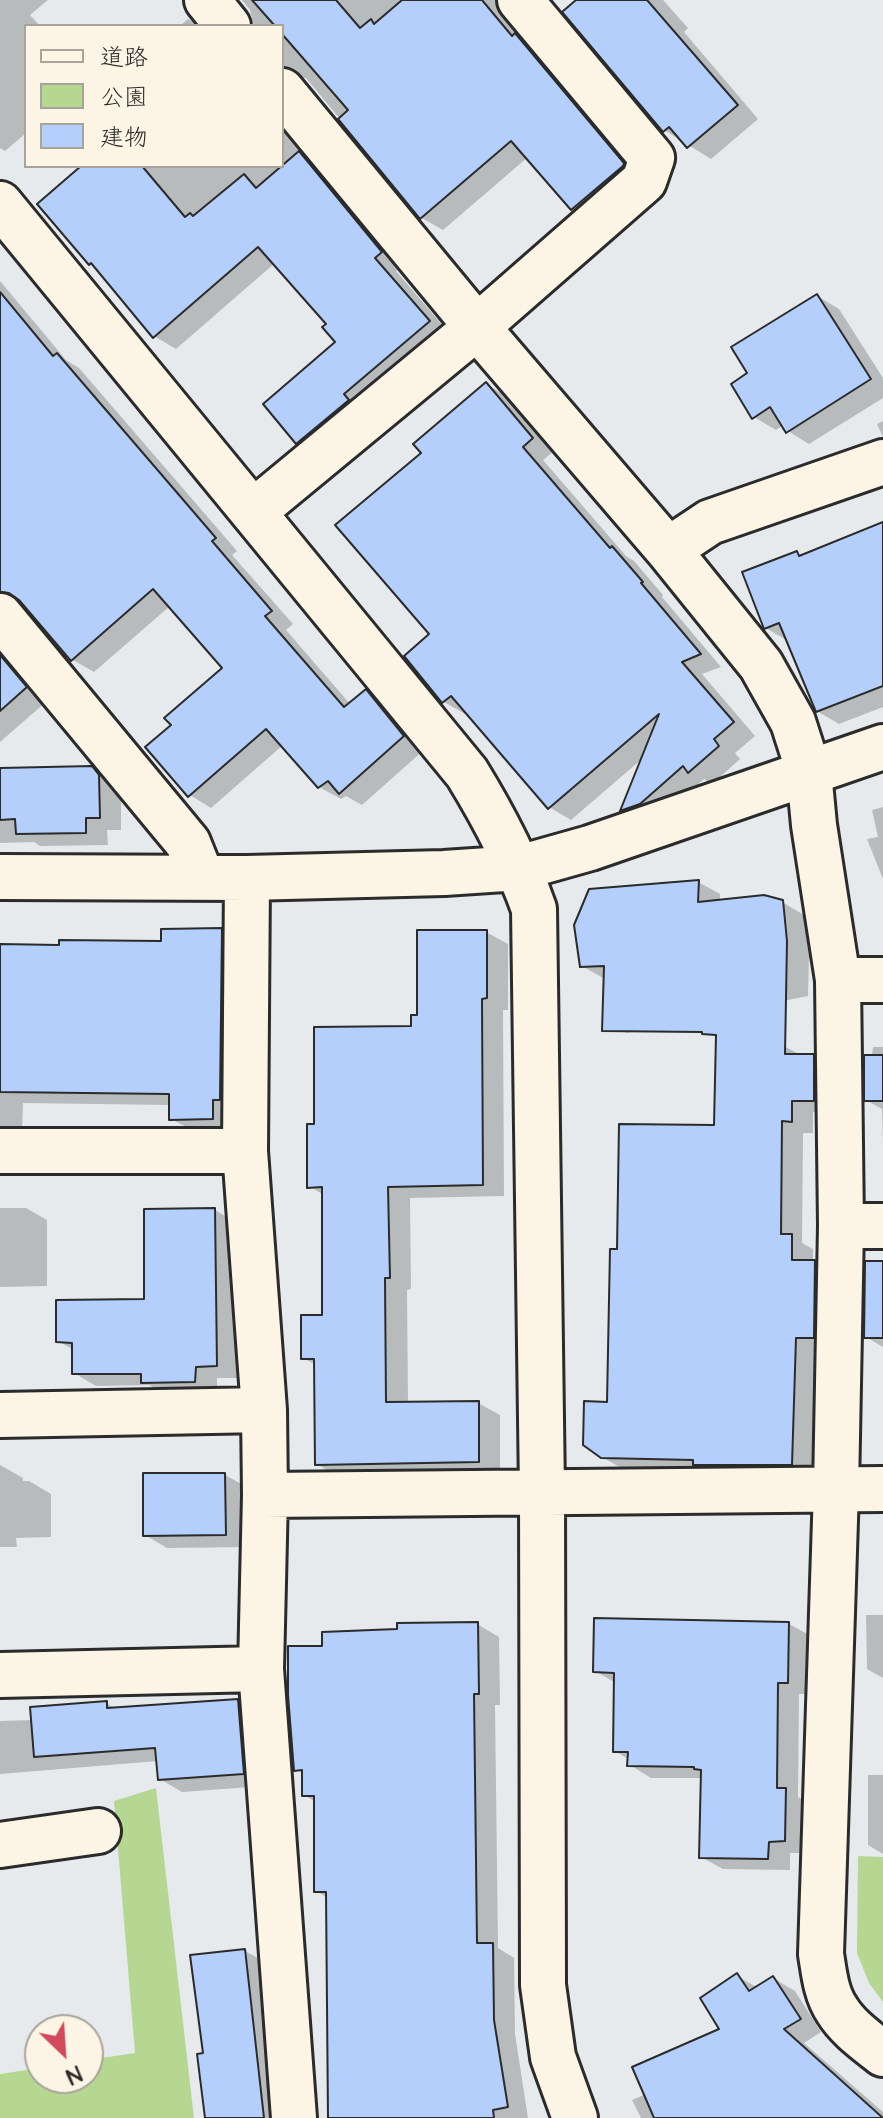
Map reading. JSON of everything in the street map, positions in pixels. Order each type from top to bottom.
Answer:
[{"type":"street","points":[[207,0],[226,24]]},
{"type":"street","points":[[253,512],[477,327],[644,181],[652,158],[520,0]]},
{"type":"street","points":[[284,93],[477,327],[669,551],[761,665],[793,722],[809,772],[838,980],[862,1226],[836,1489],[821,1954],[827,1986],[836,2009],[856,2032],[883,2054]]},
{"type":"street","points":[[0,204],[467,773],[492,813],[519,868],[534,909],[542,1491],[543,1985],[553,2057],[575,2118]]},
{"type":"street","points":[[669,551],[710,522],[883,462]]},
{"type":"street","points":[[0,616],[188,843],[202,878]]},
{"type":"street","points":[[0,877],[247,878],[519,868],[590,848],[883,747]]},
{"type":"street","points":[[247,878],[245,1151],[264,1410],[261,1669],[294,2118]]},
{"type":"street","points":[[838,980],[883,980]]},
{"type":"street","points":[[0,1151],[245,1151]]},
{"type":"street","points":[[0,1415],[264,1410]]},
{"type":"street","points":[[265,1495],[883,1489]]},
{"type":"street","points":[[0,1675],[261,1669]]},
{"type":"street","points":[[0,1845],[98,1831]]},
{"type":"green space","points":[[156,1788],[194,2118],[0,2118],[0,2074],[24,2070],[24,2094],[104,2094],[104,2058],[135,2053],[114,1801]]},
{"type":"green space","points":[[858,1856],[883,1857],[883,2002],[869,1983],[857,1953]]},
{"type":"building","points":[[252,0],[336,0],[360,28],[371,19],[374,24],[402,0],[482,0],[512,36],[515,33],[624,163],[623,166],[571,210],[511,141],[420,219],[338,119],[348,110],[284,36],[284,24],[273,24]]},
{"type":"building","points":[[576,0],[647,0],[738,105],[687,148],[669,127],[663,132],[562,12]]},
{"type":"building","points":[[299,151],[382,252],[375,258],[430,321],[344,394],[349,400],[296,444],[263,404],[335,342],[322,327],[326,324],[258,247],[153,338],[37,204],[79,168],[144,168],[185,217],[190,213],[193,216],[244,174],[256,188],[279,168],[284,168],[284,164]]},
{"type":"building","points":[[0,292],[53,356],[57,353],[216,538],[212,541],[272,611],[265,616],[344,707],[366,689],[404,736],[339,794],[328,781],[318,788],[266,729],[188,797],[145,747],[171,725],[164,718],[222,668],[153,589],[71,661],[19,600],[9,593],[0,592]]},
{"type":"building","points":[[817,294],[871,379],[786,433],[770,407],[752,419],[731,384],[747,373],[731,347]]},
{"type":"building","points":[[486,382],[533,438],[523,447],[643,582],[701,654],[682,662],[734,722],[714,739],[719,746],[688,773],[683,766],[640,804],[620,811],[659,714],[548,809],[451,696],[442,703],[404,656],[429,634],[335,525],[421,453],[413,444]]},
{"type":"building","points":[[883,522],[883,686],[816,712],[779,623],[764,629],[742,572],[797,551],[799,556]]},
{"type":"building","points":[[0,655],[27,687],[0,711]]},
{"type":"building","points":[[92,766],[99,775],[100,818],[86,818],[86,833],[16,834],[15,819],[0,820],[0,768]]},
{"type":"building","points":[[699,880],[698,902],[764,895],[783,900],[787,941],[785,1054],[814,1054],[814,1101],[792,1101],[792,1122],[782,1121],[781,1234],[792,1234],[792,1260],[815,1260],[814,1338],[796,1338],[792,1465],[693,1465],[693,1460],[601,1458],[583,1445],[584,1401],[607,1402],[610,1249],[617,1249],[619,1124],[714,1125],[716,1035],[702,1032],[602,1031],[604,966],[580,967],[574,925],[589,889]]},
{"type":"building","points":[[222,928],[220,1100],[213,1100],[213,1119],[169,1120],[169,1094],[0,1092],[0,944],[59,945],[59,940],[161,941],[161,929]]},
{"type":"building","points":[[417,930],[487,930],[487,998],[482,999],[483,1185],[388,1187],[390,1278],[385,1278],[386,1402],[479,1401],[479,1462],[315,1465],[314,1359],[301,1359],[301,1315],[322,1315],[322,1187],[307,1188],[307,1124],[314,1124],[314,1027],[411,1026],[411,1015],[417,1015]]},
{"type":"building","points":[[864,1055],[883,1055],[883,1101],[864,1101]]},
{"type":"building","points":[[215,1208],[217,1366],[196,1367],[195,1382],[141,1383],[141,1374],[72,1374],[72,1343],[56,1342],[56,1300],[144,1299],[144,1209]]},
{"type":"building","points":[[865,1261],[883,1261],[883,1338],[864,1338]]},
{"type":"building","points":[[143,1473],[225,1473],[226,1535],[143,1536]]},
{"type":"building","points":[[594,1618],[789,1622],[788,1683],[778,1683],[777,1788],[786,1788],[785,1841],[769,1842],[768,1859],[699,1858],[701,1770],[694,1767],[627,1766],[628,1752],[613,1752],[614,1673],[593,1672]]},
{"type":"building","points":[[478,1622],[479,1694],[474,1694],[477,1943],[493,1943],[494,2020],[508,2107],[493,2110],[494,2118],[328,2118],[326,1892],[314,1892],[314,1796],[302,1796],[302,1770],[294,1771],[288,1646],[322,1646],[322,1632],[397,1629],[397,1623]]},
{"type":"building","points":[[238,1699],[244,1774],[158,1780],[155,1748],[34,1757],[30,1707],[107,1701],[107,1708]]},
{"type":"building","points":[[245,1949],[264,2118],[205,2118],[197,2054],[203,2053],[190,1955]]},
{"type":"building","points":[[737,1973],[749,1991],[773,1976],[801,2019],[784,2029],[883,2118],[654,2118],[632,2067],[719,2029],[700,1998]]}]
